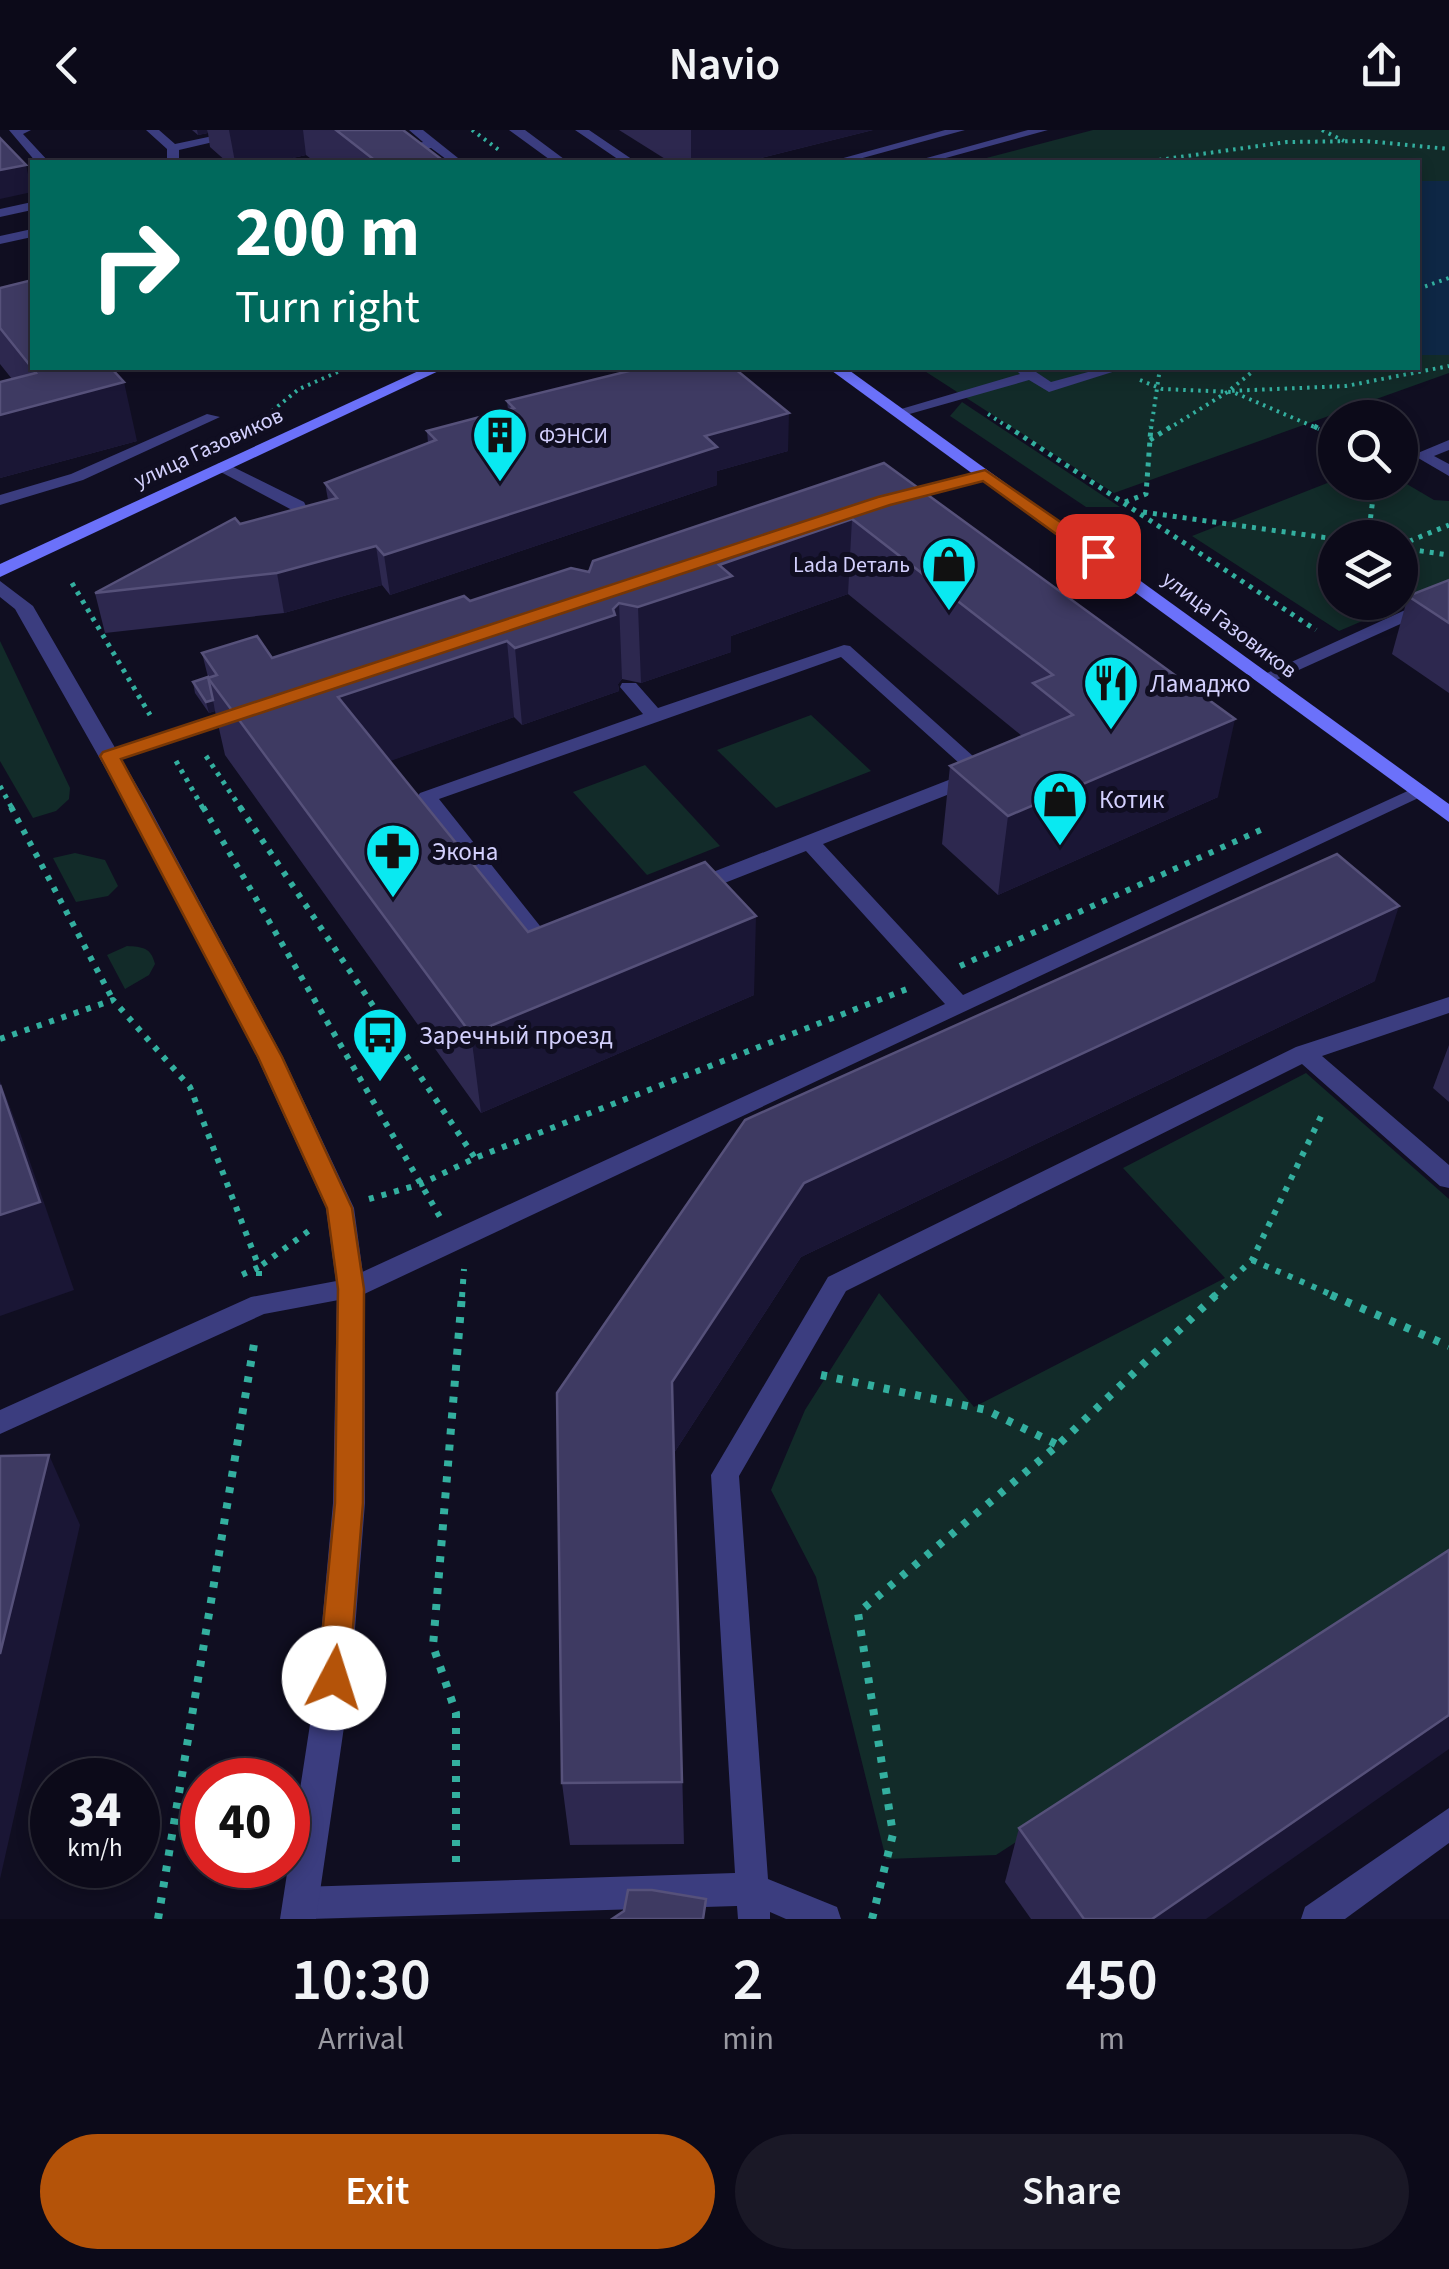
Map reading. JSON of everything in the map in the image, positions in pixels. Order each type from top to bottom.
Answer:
[{"type":"main road","name":"улица Газовиков","points":[[0,571],[433,370]]},
{"type":"main road","name":"улица Газовиков","points":[[839,370],[1449,815]]},
{"type":"street","points":[[516,130],[558,160]]},
{"type":"street","points":[[0,587],[23,606],[110,756],[270,1057],[340,1208],[351,1289],[349,1503],[334,1678],[299,1911]]},
{"type":"lane","points":[[24,130],[14,132],[41,160]]},
{"type":"lane","points":[[152,130],[173,156],[258,130]]},
{"type":"lane","points":[[415,130],[454,160]]},
{"type":"lane","points":[[581,130],[627,160]]},
{"type":"lane","points":[[843,160],[956,130]]},
{"type":"lane","points":[[926,160],[1042,130]]},
{"type":"lane","points":[[355,160],[433,144]]},
{"type":"lane","points":[[0,213],[30,206]]},
{"type":"lane","points":[[0,240],[30,233]]},
{"type":"lane","points":[[899,412],[1027,371],[1049,387],[1111,370]]},
{"type":"lane","points":[[0,500],[77,477],[212,417]]},
{"type":"lane","points":[[1449,445],[1421,454],[1449,471]]},
{"type":"lane","points":[[223,467],[298,506]]},
{"type":"lane","points":[[884,501],[985,475]]},
{"type":"lane","points":[[1263,679],[1449,595]]},
{"type":"lane","points":[[580,932],[544,945],[427,796],[844,650],[983,774],[668,897]]},
{"type":"lane","points":[[629,687],[655,716]]},
{"type":"lane","points":[[110,756],[256,708]]},
{"type":"lane","points":[[0,1422],[260,1304],[351,1289],[1419,793]]},
{"type":"lane","points":[[809,842],[960,1006]]},
{"type":"lane","points":[[754,1904],[726,1475],[838,1284],[1304,1053],[1449,1005]]},
{"type":"lane","points":[[1304,1053],[1449,1178]]},
{"type":"lane","points":[[1317,1919],[1449,1824]]},
{"type":"lane","points":[[299,1911],[754,1904],[826,1919]]},
{"type":"path","points":[[1322,130],[1346,142]]},
{"type":"path","points":[[1158,160],[1267,144],[1346,142],[1449,149]]},
{"type":"path","points":[[1420,288],[1449,278]]},
{"type":"path","points":[[1138,379],[1154,390],[1229,391],[1346,386],[1449,366]]},
{"type":"path","points":[[1124,502],[1146,494],[1154,390],[1159,370]]},
{"type":"path","points":[[1150,440],[1229,391],[1255,370]]},
{"type":"path","points":[[1229,391],[1294,414],[1318,428]]},
{"type":"path","points":[[958,394],[1338,645]]},
{"type":"path","points":[[1138,511],[1318,537]]},
{"type":"path","points":[[1418,538],[1449,525]]},
{"type":"path","points":[[1418,549],[1449,555]]},
{"type":"path","points":[[178,765],[224,750]]},
{"type":"path","points":[[206,756],[474,1158]]},
{"type":"path","points":[[0,786],[113,1000],[190,1087],[259,1267],[260,1304],[222,1552],[158,1919]]},
{"type":"path","points":[[224,1283],[259,1267],[340,1208],[421,1184],[474,1158],[936,978],[1266,828]]},
{"type":"path","points":[[0,1039],[113,1000]]},
{"type":"path","points":[[872,1919],[893,1834],[858,1613],[1058,1445],[1252,1260],[1326,1107]]},
{"type":"path","points":[[1252,1260],[1449,1346]]},
{"type":"path","points":[[788,1368],[986,1410],[1058,1445]]},
{"type":"green space","points":[[1093,130],[1449,130],[1449,373],[1374,400],[1318,400],[1318,420],[1114,493],[923,370],[1420,370],[1420,160],[979,160]]},
{"type":"green space","points":[[962,402],[1120,507],[1086,507],[950,416]]},
{"type":"green space","points":[[1318,487],[1318,500],[1418,500],[1418,491],[1434,500],[1449,501],[1449,584],[1418,597],[1418,520],[1318,520],[1318,617],[1192,536]]},
{"type":"green space","points":[[1322,620],[1365,620],[1339,631]]},
{"type":"green space","points":[[0,641],[70,788],[69,799],[56,811],[33,818],[0,761]]},
{"type":"green space","points":[[811,715],[871,771],[776,808],[717,750]]},
{"type":"green space","points":[[645,765],[720,846],[647,875],[573,792]]},
{"type":"green space","points":[[75,853],[105,860],[118,886],[108,896],[76,902],[53,858]]},
{"type":"green space","points":[[127,946],[145,949],[155,964],[149,975],[125,989],[107,955]]},
{"type":"green space","points":[[1306,1073],[1449,1199],[1449,1560],[996,1855],[886,1859],[816,1577],[771,1490],[805,1410],[879,1293],[974,1407],[1225,1278],[1123,1168]]},
{"type":"water","points":[[1420,181],[1449,181],[1449,355],[1420,355]]},
{"type":"building","points":[[336,130],[403,130],[442,160],[374,160]]},
{"type":"building","points":[[0,138],[26,165],[0,170]]},
{"type":"building","points":[[30,280],[30,366],[0,328],[0,288]]},
{"type":"building","points":[[34,370],[113,370],[124,382],[0,415],[0,382],[36,373]]},
{"type":"building","points":[[633,370],[736,370],[789,413],[705,436],[717,447],[384,555],[376,546],[277,573],[95,593],[235,518],[240,524],[337,498],[325,483],[436,440],[427,431],[514,408],[507,401]]},
{"type":"building","points":[[884,463],[1235,719],[1008,816],[950,766],[1073,715],[1033,683],[1053,675],[852,519],[719,565],[732,576],[638,607],[619,603],[613,609],[615,615],[515,648],[507,641],[338,697],[528,932],[705,862],[756,916],[471,1034],[208,678],[217,675],[202,653],[257,636],[272,658],[464,596],[470,601],[571,568],[589,572],[593,561]]},
{"type":"building","points":[[1449,580],[1449,623],[1418,603],[1418,592]]},
{"type":"building","points":[[208,677],[213,700],[206,702],[193,682]]},
{"type":"building","points":[[1337,854],[1399,906],[804,1183],[672,1382],[682,1782],[562,1783],[557,1393],[745,1120]]},
{"type":"building","points":[[0,1085],[40,1202],[0,1215]]},
{"type":"building","points":[[49,1455],[0,1654],[0,1456]]},
{"type":"building","points":[[1449,1550],[1449,1715],[1152,1919],[1084,1919],[1019,1828]]},
{"type":"building","points":[[628,1890],[706,1899],[703,1919],[612,1919],[624,1911]]},
{"type":"place","name":"ФЭНСИ","points":[[500,484]]},
{"type":"place","name":"Lada Dеталь","points":[[949,613]]},
{"type":"place","name":"Ламаджо","points":[[1111,732]]},
{"type":"place","name":"Котик","points":[[1060,848]]},
{"type":"place","name":"Экона","points":[[393,900]]},
{"type":"place","name":"Заречный проезд","points":[[380,1084]]},
{"type":"route","points":[[334,1678],[349,1503],[351,1289],[340,1208],[270,1057],[110,756],[884,501],[985,475],[1098,556]]}]
